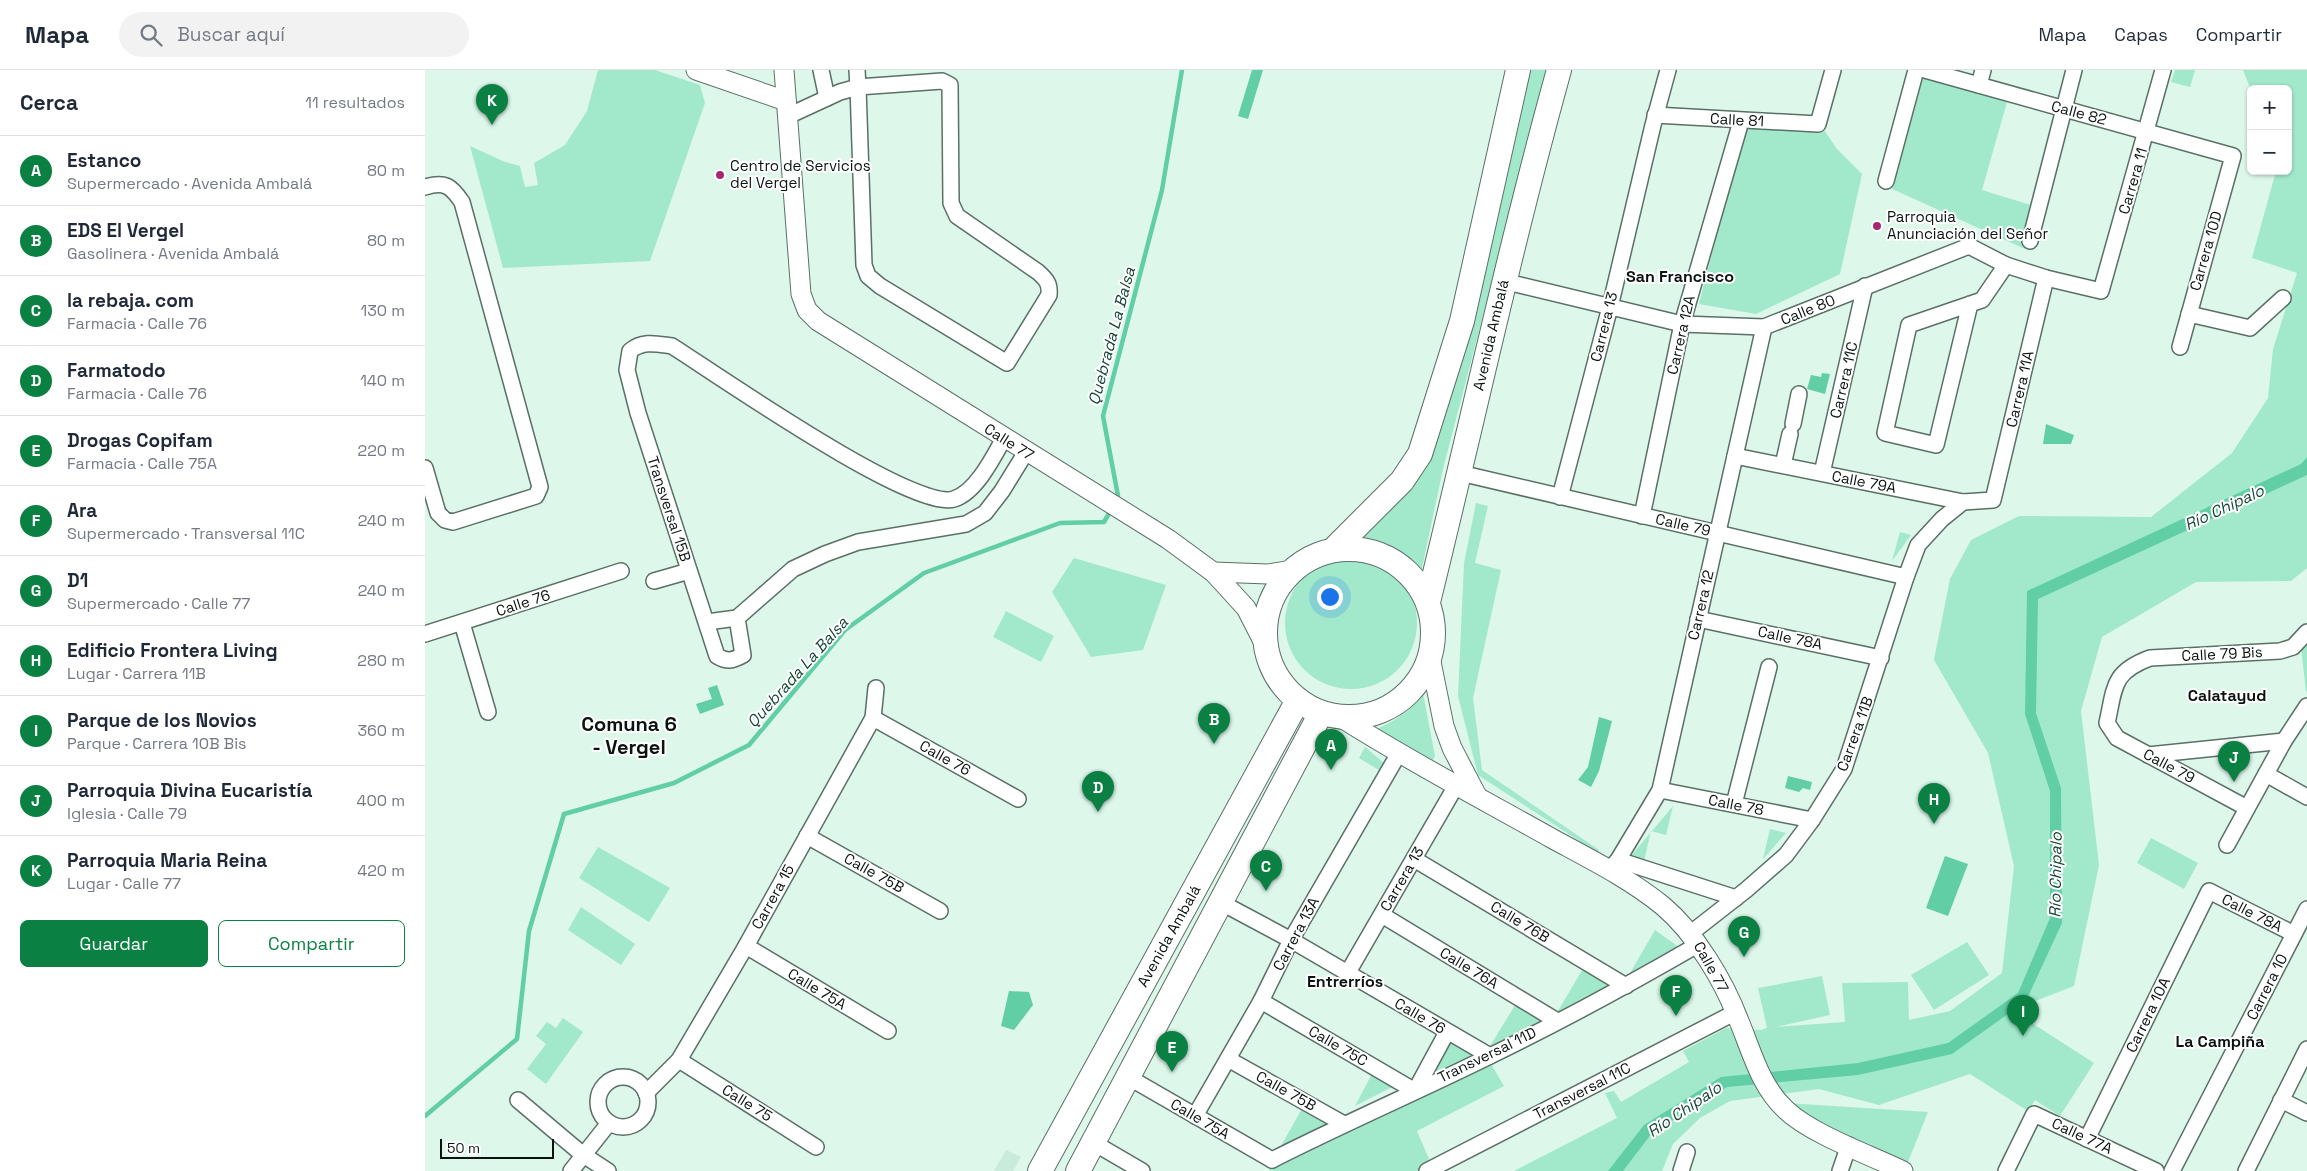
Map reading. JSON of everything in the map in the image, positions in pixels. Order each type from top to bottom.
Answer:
[{"type":"main road","points":[[1333,550],[1402,480],[1420,454],[1461,321],[1518,70]]},
{"type":"main road","name":"Avenida Ambalá","points":[[1428,602],[1460,473],[1503,281],[1559,70]]},
{"type":"main road","points":[[1357,548],[1379,554],[1400,565],[1416,581],[1428,602],[1434,629],[1430,657],[1420,678],[1405,696],[1386,709],[1364,716],[1331,715],[1298,700],[1283,685],[1266,647],[1266,619],[1275,593],[1293,570],[1311,557],[1333,550],[1357,548]]},
{"type":"main road","name":"Avenida Ambalá","points":[[1040,1171],[1298,700]]},
{"type":"main road","name":"Avenida Ambalá","points":[[1078,1171],[1220,902],[1331,715]]},
{"type":"street","points":[[696,70],[787,108],[827,98],[858,87],[942,82],[950,85],[951,203],[957,216],[1039,272],[1048,281],[1050,288],[1049,295],[1007,363],[880,286],[869,276],[864,265],[858,87],[857,70]]},
{"type":"street","points":[[784,70],[787,108]]},
{"type":"street","points":[[821,70],[827,98]]},
{"type":"street","name":"Carrera 13","points":[[1560,497],[1610,307],[1655,115],[1668,70]]},
{"type":"street","name":"Calle 81","points":[[1655,115],[1818,124],[1833,70]]},
{"type":"street","points":[[1886,181],[1916,70]]},
{"type":"street","name":"Calle 82","points":[[1925,70],[2233,156]]},
{"type":"street","points":[[1979,85],[1983,70]]},
{"type":"street","points":[[2029,241],[2074,70]]},
{"type":"street","name":"Carrera 11","points":[[2101,291],[2163,70]]},
{"type":"street","name":"Calle 77","points":[[787,108],[801,294],[807,310],[818,321],[1168,540],[1213,572],[1245,608],[1266,647]]},
{"type":"street","name":"Carrera 12A","points":[[1642,516],[1682,324],[1739,128]]},
{"type":"street","name":"Carrera 10D","points":[[2179,347],[2233,156]]},
{"type":"street","points":[[425,187],[436,184],[452,188],[462,202],[540,487],[536,496],[453,522],[445,520],[438,513],[425,468]]},
{"type":"street","name":"Calle 80","points":[[1503,281],[1682,324],[1764,327],[1969,246],[2006,265],[2046,278],[2101,291]]},
{"type":"street","points":[[1970,304],[1936,445],[1885,433],[1909,325],[1970,304],[1982,300],[2006,265]]},
{"type":"street","name":"Carrera 11A","points":[[1993,500],[2046,278]]},
{"type":"street","name":"Carrera 11C","points":[[1822,473],[1865,286]]},
{"type":"street","points":[[2189,314],[2250,328],[2283,298]]},
{"type":"street","name":"Carrera 12","points":[[1614,865],[1660,790],[1764,327]]},
{"type":"street","name":"Transversal 15B","points":[[737,618],[743,655],[733,661],[725,661],[717,656],[638,413],[627,370],[630,351],[637,345],[652,343],[672,346],[813,437],[881,477],[935,499],[953,500],[964,495],[981,476],[1003,438]]},
{"type":"street","points":[[1783,466],[1799,394]]},
{"type":"street","points":[[707,622],[737,618],[793,569],[825,554],[858,542],[966,524],[985,513],[1002,491],[1026,452]]},
{"type":"street","name":"Calle 79A","points":[[1735,456],[1963,502],[1993,500]]},
{"type":"street","name":"Calle 79","points":[[1460,473],[1906,577]]},
{"type":"street","name":"Carrera 11B","points":[[1695,939],[1736,898],[1786,855],[1812,820],[1844,769],[1918,545],[1942,519],[1963,502]]},
{"type":"street","points":[[1213,572],[1268,574],[1293,570]]},
{"type":"street","name":"Calle 76","points":[[425,634],[621,572]]},
{"type":"street","points":[[654,581],[689,572]]},
{"type":"street","name":"Calle 78A","points":[[1698,619],[1881,658]]},
{"type":"street","points":[[462,623],[489,712]]},
{"type":"street","name":"Calle 79 Bis","points":[[2117,738],[2107,723],[2117,678],[2134,664],[2150,658],[2280,651],[2293,648],[2307,632]]},
{"type":"street","points":[[1430,657],[1444,726],[1452,748],[1477,796]]},
{"type":"street","points":[[1734,804],[1769,667]]},
{"type":"street","name":"Carrera 15","points":[[646,1093],[679,1060],[746,946],[873,718],[876,688]]},
{"type":"street","points":[[2227,845],[2284,741],[2307,706]]},
{"type":"street","name":"Calle 77","points":[[1331,715],[1477,796],[1614,865],[1662,905],[1695,939],[1738,1018],[1756,1066],[1785,1110],[1805,1125],[1903,1171]]},
{"type":"street","name":"Calle 76","points":[[873,718],[1018,799]]},
{"type":"street","name":"Calle 79","points":[[2117,738],[2247,808]]},
{"type":"street","points":[[2148,755],[2284,741]]},
{"type":"street","points":[[2260,744],[2268,771],[2307,797]]},
{"type":"street","name":"Carrera 13A","points":[[1195,1116],[1261,1001],[1291,940],[1399,753]]},
{"type":"street","name":"Carrera 13","points":[[1347,974],[1457,784]]},
{"type":"street","name":"Calle 78","points":[[1660,790],[1812,820]]},
{"type":"street","name":"Calle 75B","points":[[807,836],[940,911]]},
{"type":"street","name":"Calle 76B","points":[[1414,859],[1627,986]]},
{"type":"street","points":[[1614,865],[1736,898]]},
{"type":"street","name":"Calle 78A","points":[[2209,891],[2294,934]]},
{"type":"street","name":"Carrera 10A","points":[[2087,1139],[2209,891]]},
{"type":"street","name":"Calle 76","points":[[1220,902],[1291,940],[1490,1056]]},
{"type":"street","name":"Carrera 10","points":[[2172,1171],[2307,909]]},
{"type":"street","name":"Calle 76A","points":[[1382,915],[1557,1021]]},
{"type":"street","name":"Transversal 11D","points":[[1269,1165],[1344,1124],[1490,1056],[1627,986],[1695,939]]},
{"type":"street","name":"Calle 75A","points":[[746,946],[888,1031]]},
{"type":"street","name":"Calle 75C","points":[[1261,1001],[1415,1091]]},
{"type":"street","name":"Transversal 11C","points":[[1427,1170],[1738,1018]]},
{"type":"street","points":[[1415,1091],[1447,1032]]},
{"type":"street","points":[[2246,1171],[2307,1049]]},
{"type":"street","name":"Calle 75B","points":[[1228,1059],[1344,1124]]},
{"type":"street","name":"Calle 75","points":[[679,1060],[816,1147]]},
{"type":"street","name":"Calle 75A","points":[[1128,1077],[1195,1116],[1269,1165]]},
{"type":"street","points":[[619,1078],[635,1080],[646,1093],[647,1108],[639,1121],[624,1127],[609,1123],[599,1110],[598,1102],[604,1086],[619,1078]]},
{"type":"street","points":[[518,1100],[582,1154],[608,1171]]},
{"type":"street","points":[[2281,1100],[2307,1113]]},
{"type":"street","name":"Calle 77A","points":[[2006,1171],[2034,1114],[2156,1171]]},
{"type":"street","points":[[571,1171],[582,1154],[609,1123]]},
{"type":"street","points":[[1094,1143],[1143,1171]]},
{"type":"street","points":[[1839,1171],[1849,1146]]},
{"type":"street","points":[[1681,1171],[1687,1152]]},
{"type":"shaded area","points":[[598,70],[655,70],[700,85],[705,103],[650,261],[503,268],[470,146],[505,162],[520,166],[525,187],[538,185],[534,163],[565,145],[587,111]]},
{"type":"shaded area","points":[[1529,70],[1547,70],[1443,469],[1421,573],[1396,549],[1381,542],[1362,538],[1426,461]]},
{"type":"shaded area","points":[[2175,70],[2195,70],[2190,87],[2171,82]]},
{"type":"shaded area","points":[[2243,70],[2307,70],[2307,568],[2291,581],[2196,582],[2102,637],[2081,711],[2099,865],[2074,986],[2012,1010],[2094,1063],[2060,1116],[2035,1100],[2028,1111],[1970,1074],[1879,1105],[1819,1089],[1730,1101],[1700,1118],[1673,1144],[1662,1171],[1514,1171],[1617,1118],[1605,1093],[1614,1091],[1621,1102],[1689,1062],[1683,1051],[1726,1028],[1761,1030],[1767,1028],[1758,988],[1822,976],[1830,1015],[1776,1027],[1845,1022],[1842,983],[1908,982],[1909,1020],[1950,1011],[2002,973],[2014,866],[1988,753],[1934,660],[1950,579],[1971,540],[2019,516],[2151,517],[2232,453],[2268,398],[2273,349],[2297,273],[2252,258],[2275,175],[2292,175],[2292,85],[2249,85]]},
{"type":"shaded area","points":[[1920,75],[2007,102],[1982,190],[2034,206],[2025,249],[1890,188]]},
{"type":"shaded area","points":[[1746,119],[1822,127],[1837,149],[1862,174],[1840,274],[1756,314],[1699,304]]},
{"type":"shaded area","points":[[1476,503],[1488,506],[1475,563],[1501,570],[1473,698],[1482,770],[1599,850],[1598,853],[1478,775],[1458,696],[1464,563]]},
{"type":"shaded area","points":[[1900,532],[1911,535],[1892,561]]},
{"type":"shaded area","points":[[1351,557],[1364,558],[1376,562],[1398,576],[1412,598],[1416,610],[1416,636],[1412,648],[1398,670],[1376,684],[1364,688],[1351,689],[1338,688],[1326,684],[1304,670],[1290,648],[1286,636],[1285,623],[1286,610],[1290,598],[1304,576],[1326,562],[1338,558]]},
{"type":"shaded area","points":[[1074,558],[1166,585],[1143,650],[1091,657],[1052,592]]},
{"type":"shaded area","points":[[1006,611],[1054,636],[1041,662],[993,637]]},
{"type":"shaded area","points":[[2307,637],[2307,691],[2306,692],[2301,647]]},
{"type":"shaded area","points":[[1423,693],[1435,756],[1433,760],[1429,760],[1406,746],[1372,731],[1400,716]]},
{"type":"shaded area","points":[[1365,747],[1384,763],[1385,769],[1382,772],[1359,758]]},
{"type":"shaded area","points":[[1673,806],[1666,835],[1652,831]]},
{"type":"shaded area","points":[[1770,829],[1786,833],[1763,859]]},
{"type":"shaded area","points":[[1651,833],[1644,861],[1630,857]]},
{"type":"shaded area","points":[[2151,838],[2198,863],[2184,889],[2137,863]]},
{"type":"shaded area","points":[[598,847],[670,888],[649,922],[579,878]]},
{"type":"shaded area","points":[[581,907],[635,944],[621,965],[568,930]]},
{"type":"shaded area","points":[[1655,930],[1680,948],[1626,980]]},
{"type":"shaded area","points":[[1967,942],[1989,975],[1934,1010],[1911,975]]},
{"type":"shaded area","points":[[1584,967],[1616,984],[1555,1016]]},
{"type":"shaded area","points":[[1517,1002],[1549,1020],[1487,1051]]},
{"type":"shaded area","points":[[563,1018],[583,1032],[546,1084],[527,1069],[546,1044],[536,1036],[547,1022],[556,1028]]},
{"type":"shaded area","points":[[1447,1032],[1487,1057],[1504,1086],[1417,1131],[1429,1159],[1420,1171],[1269,1171],[1274,1160],[1415,1091]]},
{"type":"shaded area","points":[[1374,1070],[1398,1084],[1355,1106]]},
{"type":"shaded area","points":[[1786,1103],[1928,1112],[1906,1167]]},
{"type":"shaded area","points":[[1304,1105],[1336,1123],[1276,1155]]},
{"type":"shaded area","points":[[1006,1150],[1021,1157],[1013,1171],[994,1171]]},
{"type":"water","points":[[1252,70],[1263,70],[1248,119],[1238,116]]},
{"type":"water","points":[[1822,373],[1830,374],[1825,394],[1807,389],[1811,375],[1821,377]]},
{"type":"water","points":[[2046,424],[2074,435],[2071,444],[2043,444]]},
{"type":"water","name":"Río Chipalo","points":[[2307,457],[2307,475],[2038,599],[2036,713],[2061,788],[2062,923],[2026,1001],[1952,1054],[1858,1075],[1727,1087],[1652,1133],[1623,1171],[1608,1171],[1644,1125],[1721,1077],[1858,1063],[1948,1043],[2018,993],[2050,918],[2050,791],[2025,714],[2027,591],[2301,464]]},
{"type":"water","points":[[717,685],[724,705],[700,714],[696,704],[712,699],[708,688]]},
{"type":"water","points":[[1599,717],[1612,721],[1599,771],[1591,787],[1578,780],[1588,767]]},
{"type":"water","points":[[1788,776],[1812,782],[1810,790],[1803,788],[1799,792],[1785,788]]},
{"type":"water","points":[[1945,856],[1968,864],[1948,916],[1926,908]]},
{"type":"water","points":[[1009,991],[1029,992],[1033,1005],[1014,1030],[1001,1026]]},
{"type":"waterway","name":"Quebrada La Balsa","points":[[1116,501],[1118,496],[1103,416],[1162,190],[1182,70]]},
{"type":"waterway","name":"Quebrada La Balsa","points":[[425,1116],[517,1039],[529,931],[564,814],[674,783],[749,745],[845,630],[924,573],[1060,523],[1104,522],[1111,510]]},
{"type":"place","name":"Parroquia Maria Reina","points":[[492,125]]},
{"type":"place","name":"Centro de Servicios del Vergel","points":[[720,175]]},
{"type":"place","name":"Parroquia Anunciación del Señor","points":[[1877,226]]},
{"type":"place","name":"EDS El Vergel","points":[[1214,744]]},
{"type":"place","name":"Estanco","points":[[1331,770]]},
{"type":"place","name":"Parroquia Divina Eucaristía","points":[[2234,782]]},
{"type":"place","name":"Farmatodo","points":[[1098,812]]},
{"type":"place","name":"Edificio Frontera Living","points":[[1934,824]]},
{"type":"place","name":"la rebaja. com","points":[[1266,891]]},
{"type":"place","name":"D1","points":[[1744,957]]},
{"type":"place","name":"Ara","points":[[1676,1016]]},
{"type":"place","name":"Parque de los Novios","points":[[2023,1036]]},
{"type":"place","name":"Drogas Copifam","points":[[1172,1072]]},
{"type":"district","name":"San Francisco","points":[[1680,276]]},
{"type":"district","name":"Calatayud","points":[[2227,695]]},
{"type":"district","name":"Comuna 6 - Vergel","points":[[629,736]]},
{"type":"district","name":"Entrerríos","points":[[1345,981]]},
{"type":"district","name":"La Campiña","points":[[2220,1041]]}]
